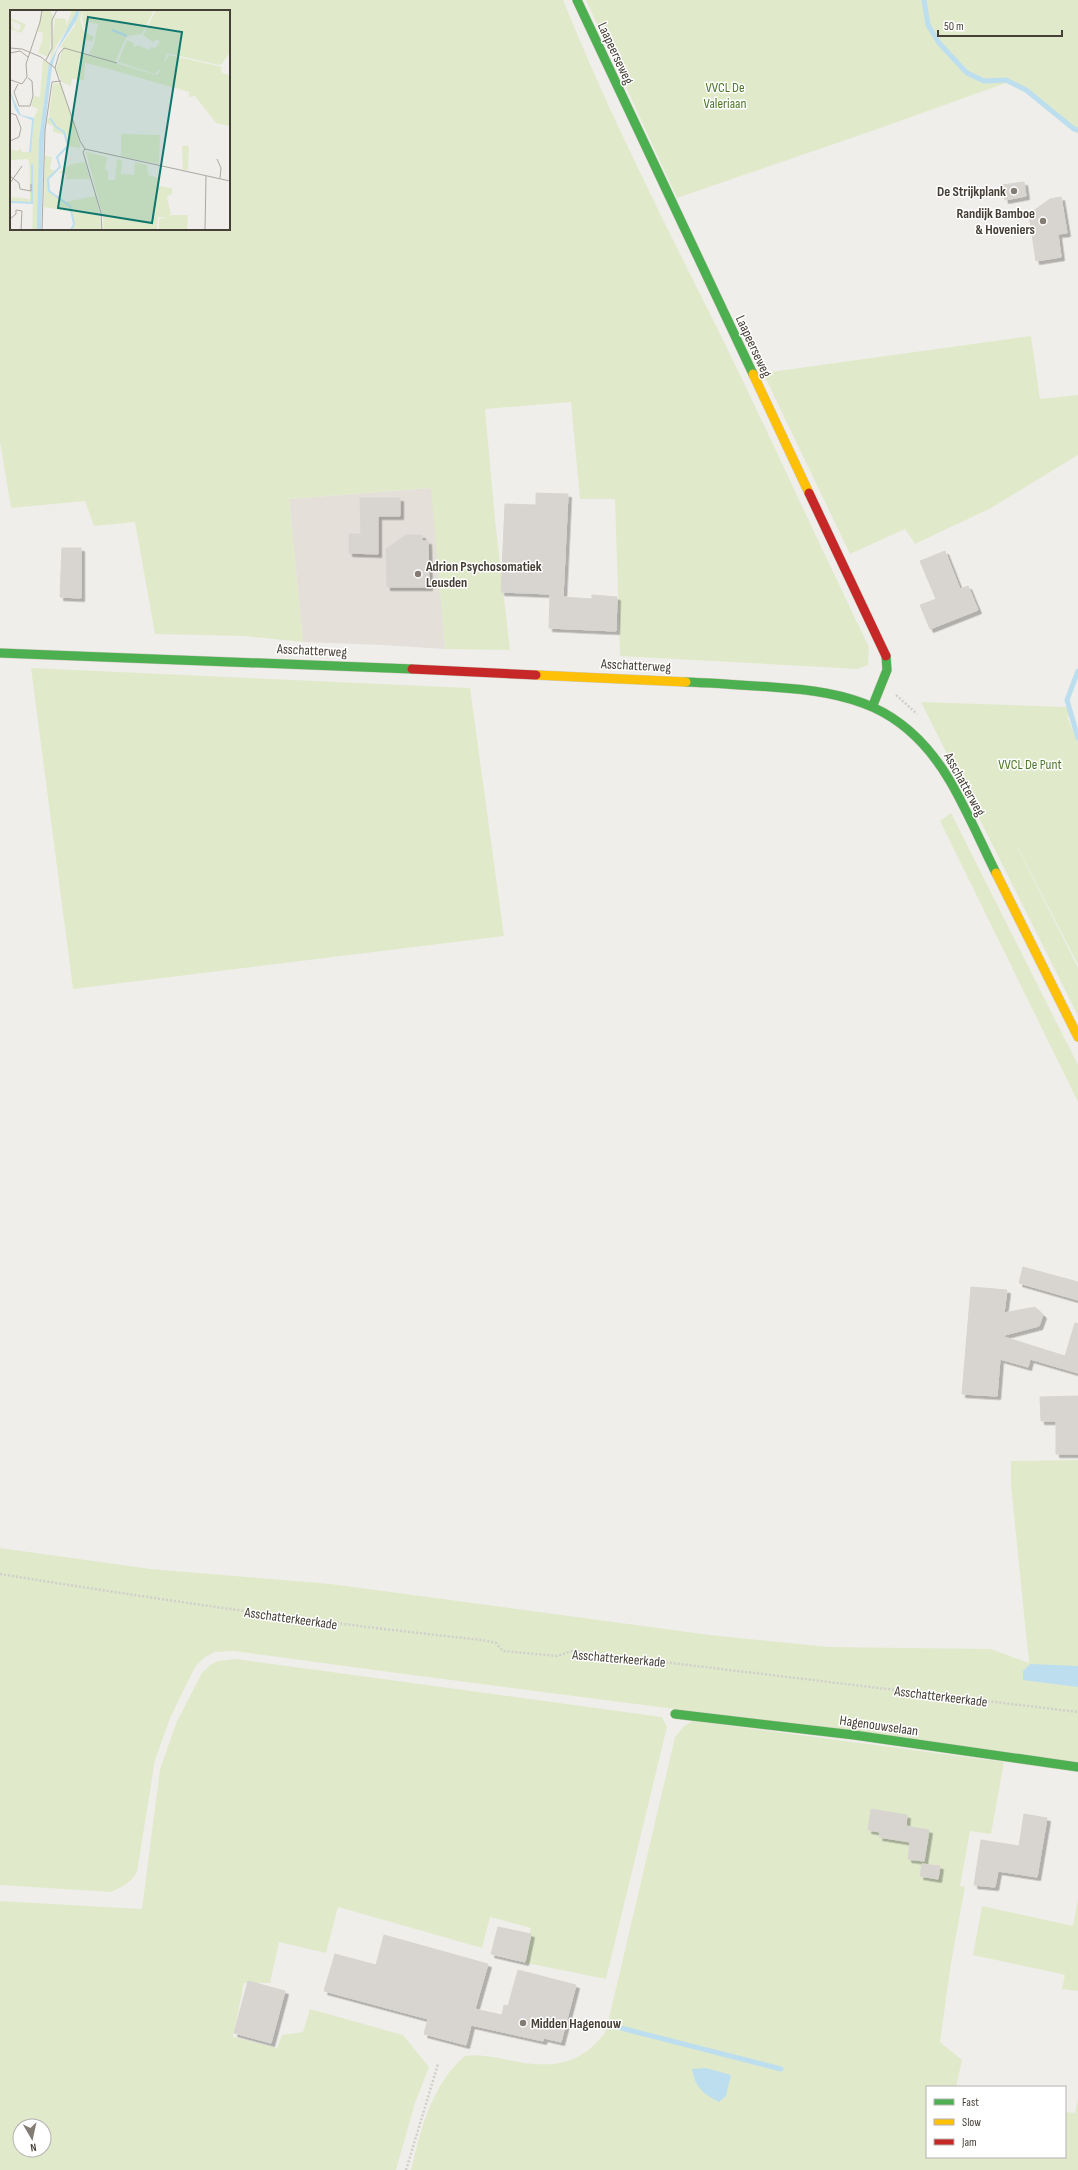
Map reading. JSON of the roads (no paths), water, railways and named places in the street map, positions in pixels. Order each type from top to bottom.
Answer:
[{"type":"street","name":"Laapeerseweg","points":[[577,0],[888,660],[873,705]]},
{"type":"street","name":"Asschatterweg","points":[[0,653],[152,656],[712,683],[823,691],[846,696],[873,705],[914,734],[936,759],[950,781],[1078,1037]]},
{"type":"street","name":"Hagenouwselaan","points":[[675,1714],[854,1735],[1078,1767]]},
{"type":"water","points":[[1030,1664],[1078,1666],[1078,1687],[1023,1680],[1023,1671]]},
{"type":"water","points":[[706,2068],[731,2075],[726,2096],[719,2102],[704,2093],[695,2081],[692,2069]]},
{"type":"waterway","points":[[924,0],[928,25],[939,43],[967,73],[984,81],[1006,80],[1026,90],[1074,129],[1078,130]]},
{"type":"waterway","points":[[1078,671],[1067,700],[1078,738]]},
{"type":"waterway","points":[[609,2025],[781,2069]]},
{"type":"place","name":"De Strijkplank","points":[[1014,191]]},
{"type":"place","name":"Randijk Bamboe & Hoveniers","points":[[1043,221]]},
{"type":"place","name":"Adrion Psychosomatiek Leusden","points":[[418,574]]},
{"type":"place","name":"Midden Hagenouw","points":[[523,2023]]},
{"type":"park label","name":"VVCL De Valeriaan","points":[[725,96]]},
{"type":"park label","name":"VVCL De Punt","points":[[1030,764]]}]
